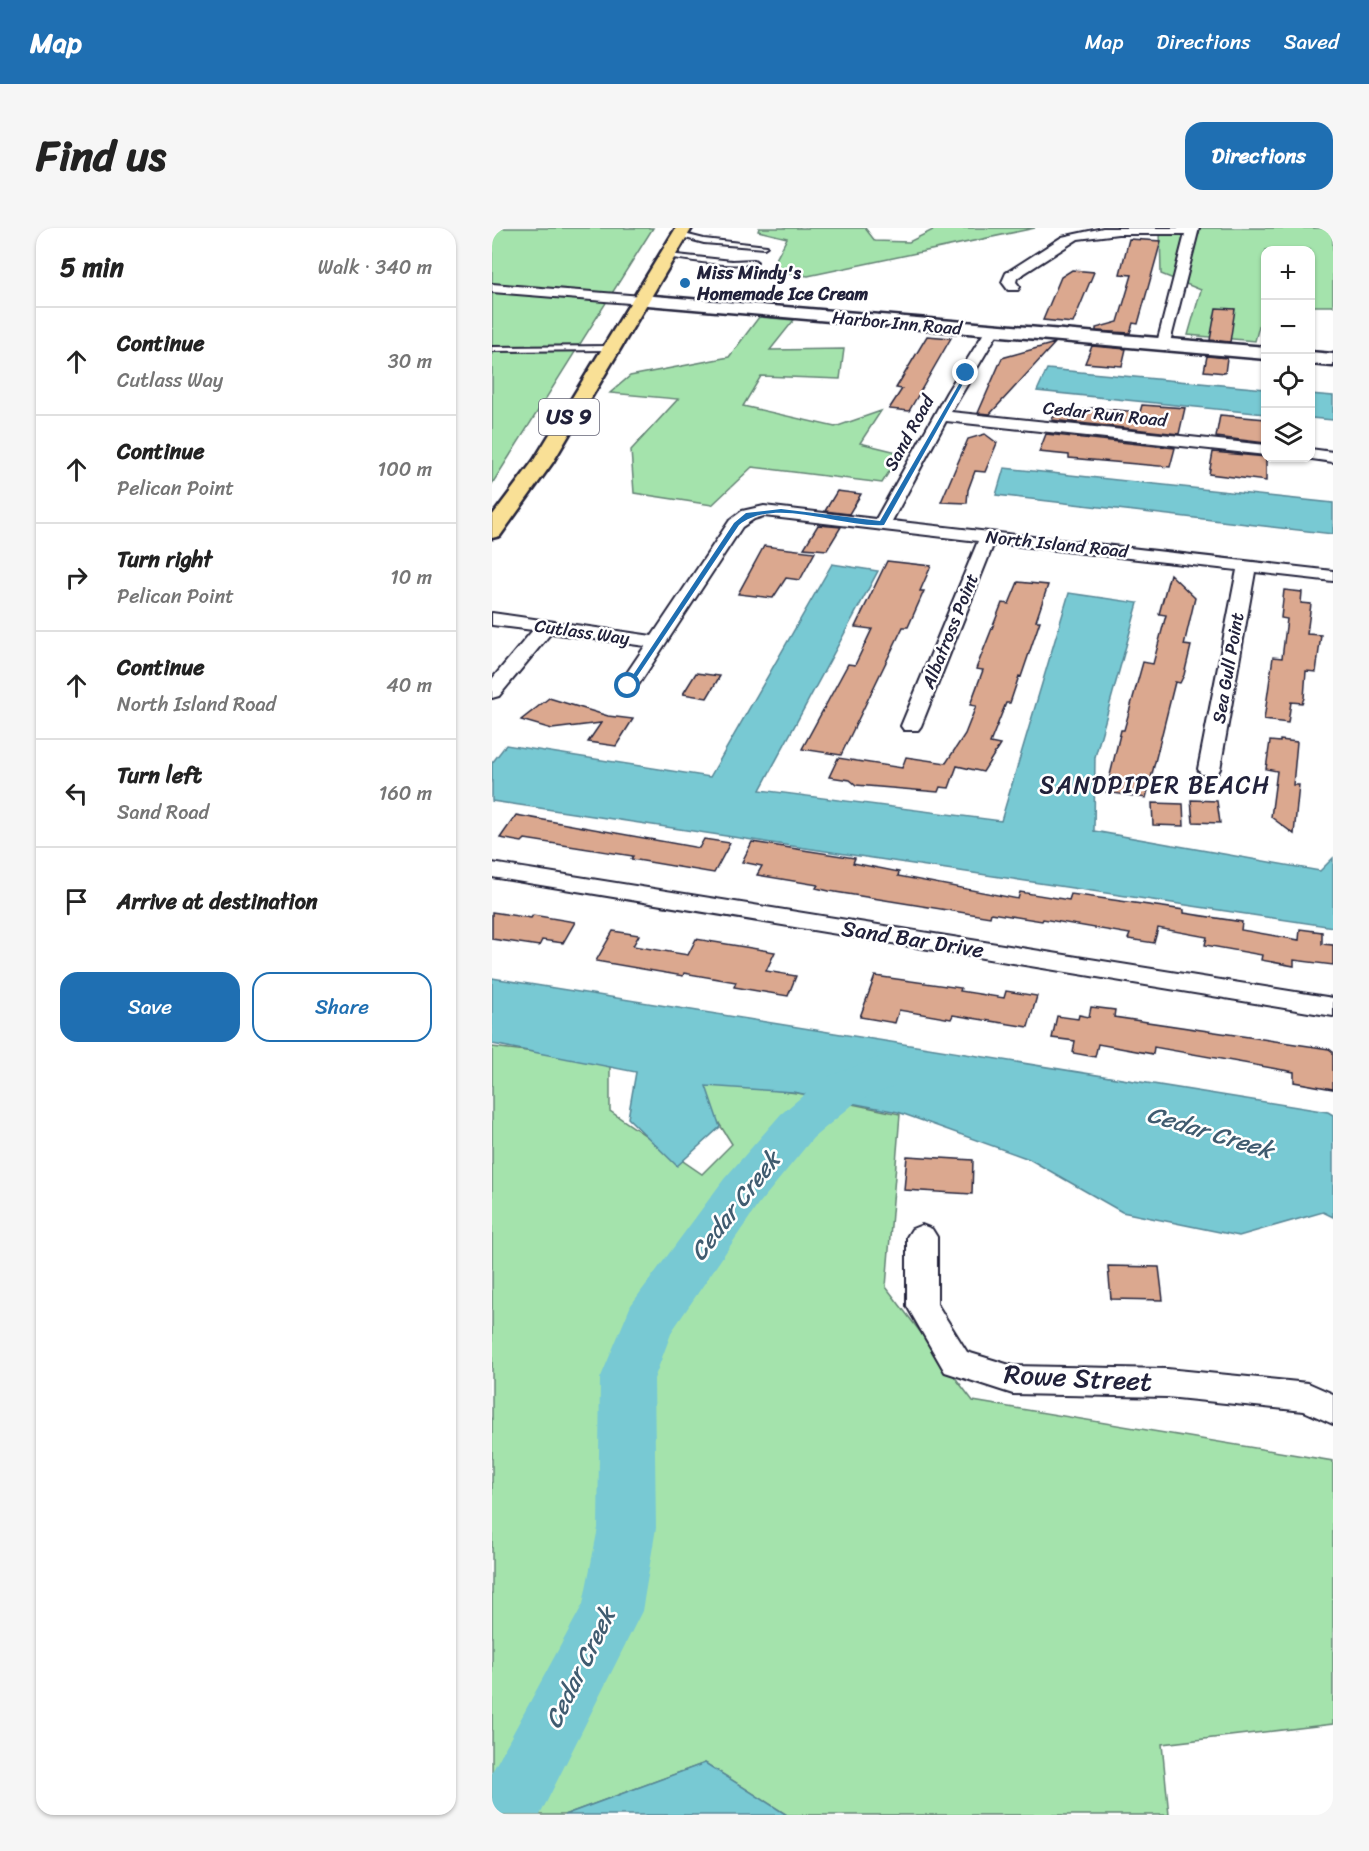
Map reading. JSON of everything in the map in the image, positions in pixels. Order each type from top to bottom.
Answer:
[{"type":"highway","name":"US 9","points":[[492,531],[543,462],[677,242]]},
{"type":"main road","name":"Harbor Inn Road","points":[[642,300],[1261,353]]},
{"type":"main road","points":[[1315,358],[1333,360]]},
{"type":"street","points":[[1012,287],[1009,282],[1011,276],[1082,234],[1120,229],[1193,229],[1164,344]]},
{"type":"street","name":"Harbor Inn Road","points":[[492,288],[642,300]]},
{"type":"street","name":"Sand Road","points":[[882,524],[941,416],[992,331]]},
{"type":"street","name":"Cedar Run Road","points":[[941,416],[1261,449]]},
{"type":"street","points":[[1315,455],[1333,457]]},
{"type":"street","name":"North Island Road","points":[[656,642],[736,524],[748,515],[781,511],[1333,576]]},
{"type":"street","name":"Albatross Point","points":[[911,726],[988,537]]},
{"type":"street","name":"Sea Gull Point","points":[[1209,769],[1247,567]]},
{"type":"street","name":"Cutlass Way","points":[[492,619],[656,642],[628,686]]},
{"type":"street","points":[[492,692],[546,627]]},
{"type":"street","name":"Sand Bar Drive","points":[[492,870],[1333,1007]]},
{"type":"street","name":"Rowe Street","points":[[922,1237],[922,1306],[956,1362],[1013,1380],[1167,1383],[1308,1397],[1333,1410]]},
{"type":"lane","points":[[677,242],[704,241],[764,246]]},
{"type":"lane","points":[[677,242],[704,241]]},
{"type":"lane","points":[[677,242],[698,257],[725,264],[754,262]]},
{"type":"lane","points":[[492,349],[611,348]]},
{"type":"green space","points":[[492,228],[653,228],[492,484]]},
{"type":"green space","points":[[759,228],[865,228],[875,241],[909,242],[933,230],[932,228],[1035,228],[808,276],[770,271],[787,238],[758,231]]},
{"type":"green space","points":[[1160,228],[1333,228],[1333,306],[1315,306],[1315,246],[1261,246],[1261,319],[1255,341],[1188,335],[1201,290],[1161,274]]},
{"type":"green space","points":[[759,317],[794,320],[770,350],[844,349],[840,379],[761,376],[743,406],[835,427],[881,411],[860,443],[901,453],[882,483],[752,467],[712,505],[634,493],[631,450],[678,399],[610,393],[630,376],[729,357]]},
{"type":"green space","points":[[492,1047],[610,1061],[610,1111],[702,1174],[732,1144],[691,1079],[804,1094],[900,1114],[886,1287],[973,1401],[1333,1461],[1333,1724],[1162,1744],[1169,1815],[787,1815],[705,1763],[564,1815],[492,1815]]},
{"type":"water","points":[[1047,369],[1261,389],[1261,414],[1037,391]]},
{"type":"water","points":[[1315,394],[1333,396],[1333,420],[1315,418]]},
{"type":"water","points":[[1004,468],[1333,503],[1333,534],[996,495]]},
{"type":"water","points":[[832,564],[878,571],[760,790],[1001,821],[1069,593],[1138,603],[1095,757],[1094,831],[1320,871],[1333,858],[1333,927],[492,801],[492,763],[506,745],[710,777]]},
{"type":"water","points":[[492,978],[1328,1112],[1333,1115],[1333,1217],[1323,1212],[1239,1236],[1122,1212],[1029,1159],[898,1112],[793,1092],[706,1086],[720,1127],[677,1166],[628,1118],[636,1072],[492,1044]]},
{"type":"water","points":[[705,1763],[787,1815],[564,1815]]},
{"type":"building","points":[[1129,239],[1161,241],[1138,324],[1133,323],[1130,333],[1096,331],[1096,328],[1118,322],[1132,275],[1120,274]]},
{"type":"building","points":[[1072,270],[1094,272],[1073,323],[1043,320],[1061,277]]},
{"type":"building","points":[[1216,308],[1235,309],[1230,342],[1210,340]]},
{"type":"building","points":[[927,336],[951,338],[909,411],[889,409],[902,389],[896,388]]},
{"type":"building","points":[[1055,343],[990,414],[978,413],[1002,358]]},
{"type":"building","points":[[1092,346],[1126,349],[1122,366],[1085,363]]},
{"type":"building","points":[[1207,356],[1227,358],[1225,373],[1204,371]]},
{"type":"building","points":[[1142,405],[1185,408],[1179,434],[1052,420],[1053,417],[1092,408],[1140,412]]},
{"type":"building","points":[[1220,415],[1261,419],[1261,442],[1216,437]]},
{"type":"building","points":[[985,434],[997,443],[985,472],[975,471],[968,490],[967,503],[941,502],[968,439]]},
{"type":"building","points":[[1046,434],[1175,448],[1170,467],[1069,458],[1069,455],[1039,452]]},
{"type":"building","points":[[1213,452],[1261,457],[1261,462],[1266,462],[1266,481],[1209,474]]},
{"type":"building","points":[[837,491],[861,494],[849,514],[825,511]]},
{"type":"building","points":[[818,525],[841,527],[827,550],[804,548]]},
{"type":"building","points":[[764,546],[815,552],[800,580],[786,578],[773,598],[738,594]]},
{"type":"building","points":[[887,561],[931,566],[920,591],[924,591],[908,627],[903,627],[841,755],[802,749],[848,664],[855,665],[872,629],[855,627]]},
{"type":"building","points":[[1170,574],[1195,598],[1184,645],[1191,646],[1184,675],[1180,683],[1175,682],[1146,798],[1106,792],[1121,730],[1124,730],[1143,662],[1153,664],[1166,615],[1159,614]]},
{"type":"building","points":[[1018,582],[1048,585],[1036,621],[1040,621],[1021,677],[1019,676],[1010,703],[1006,703],[990,743],[1000,745],[983,772],[957,766],[949,788],[940,787],[938,792],[856,785],[850,780],[829,777],[838,758],[902,768],[906,757],[946,763],[965,734],[976,706],[970,705],[983,670],[976,669],[1002,603],[1009,604]]},
{"type":"building","points":[[1284,590],[1302,592],[1301,603],[1311,604],[1307,634],[1321,635],[1316,672],[1306,671],[1304,698],[1302,703],[1291,702],[1288,723],[1264,720],[1273,657],[1282,658],[1287,619],[1281,618]]},
{"type":"building","points":[[696,673],[720,676],[707,698],[683,694]]},
{"type":"building","points":[[549,698],[608,716],[633,719],[616,746],[588,742],[601,723],[552,729],[521,720]]},
{"type":"building","points":[[1280,740],[1297,742],[1293,785],[1299,785],[1294,834],[1271,817],[1277,771],[1266,769],[1270,741],[1280,742]]},
{"type":"building","points":[[1191,800],[1217,801],[1220,823],[1193,822]]},
{"type":"building","points":[[1152,803],[1183,804],[1184,826],[1153,825]]},
{"type":"building","points":[[516,815],[699,848],[704,839],[730,843],[714,873],[631,859],[633,856],[525,839],[522,842],[500,838]]},
{"type":"building","points":[[752,842],[855,858],[853,863],[899,872],[898,876],[1018,899],[1020,892],[1069,900],[1071,894],[1184,910],[1184,913],[1242,922],[1241,930],[1299,940],[1300,929],[1322,932],[1322,944],[1333,945],[1333,965],[1294,960],[1294,966],[1261,960],[1262,955],[1205,945],[1207,937],[1158,928],[1154,943],[1128,939],[1130,934],[1043,919],[1042,921],[991,913],[990,917],[829,891],[816,888],[818,885],[757,875],[762,866],[742,862]]},
{"type":"building","points":[[492,912],[531,918],[533,915],[575,922],[563,943],[542,940],[539,946],[492,939]]},
{"type":"building","points":[[613,931],[639,935],[633,946],[688,955],[696,939],[775,952],[766,971],[796,976],[788,996],[734,987],[736,982],[684,973],[683,976],[596,961]]},
{"type":"building","points":[[875,976],[961,988],[960,991],[1004,998],[1006,991],[1037,996],[1028,1027],[953,1015],[951,1019],[899,1010],[895,1023],[860,1017]]},
{"type":"building","points":[[1091,1007],[1115,1010],[1114,1017],[1329,1049],[1333,1052],[1333,1089],[1294,1082],[1294,1072],[1154,1047],[1153,1054],[1098,1044],[1095,1057],[1073,1053],[1075,1041],[1052,1038],[1057,1016],[1078,1019],[1079,1015],[1089,1017]]},
{"type":"building","points":[[907,1156],[973,1160],[972,1194],[904,1190]]},
{"type":"building","points":[[1108,1266],[1159,1267],[1163,1300],[1111,1299]]},
{"type":"waterway","name":"Cedar Creek","points":[[505,1815],[612,1611],[627,1528],[629,1487],[625,1398],[627,1379],[649,1321],[741,1192],[797,1126],[840,1090],[880,1073]]},
{"type":"place","name":"Miss Mindy's Homemade Ice Cream","points":[[685,283]]},
{"type":"district","name":"SANDPIPER BEACH","points":[[1155,785]]},
{"type":"route","points":[[628,686],[736,524],[748,515],[764,511],[781,511],[882,524],[966,373]]}]
